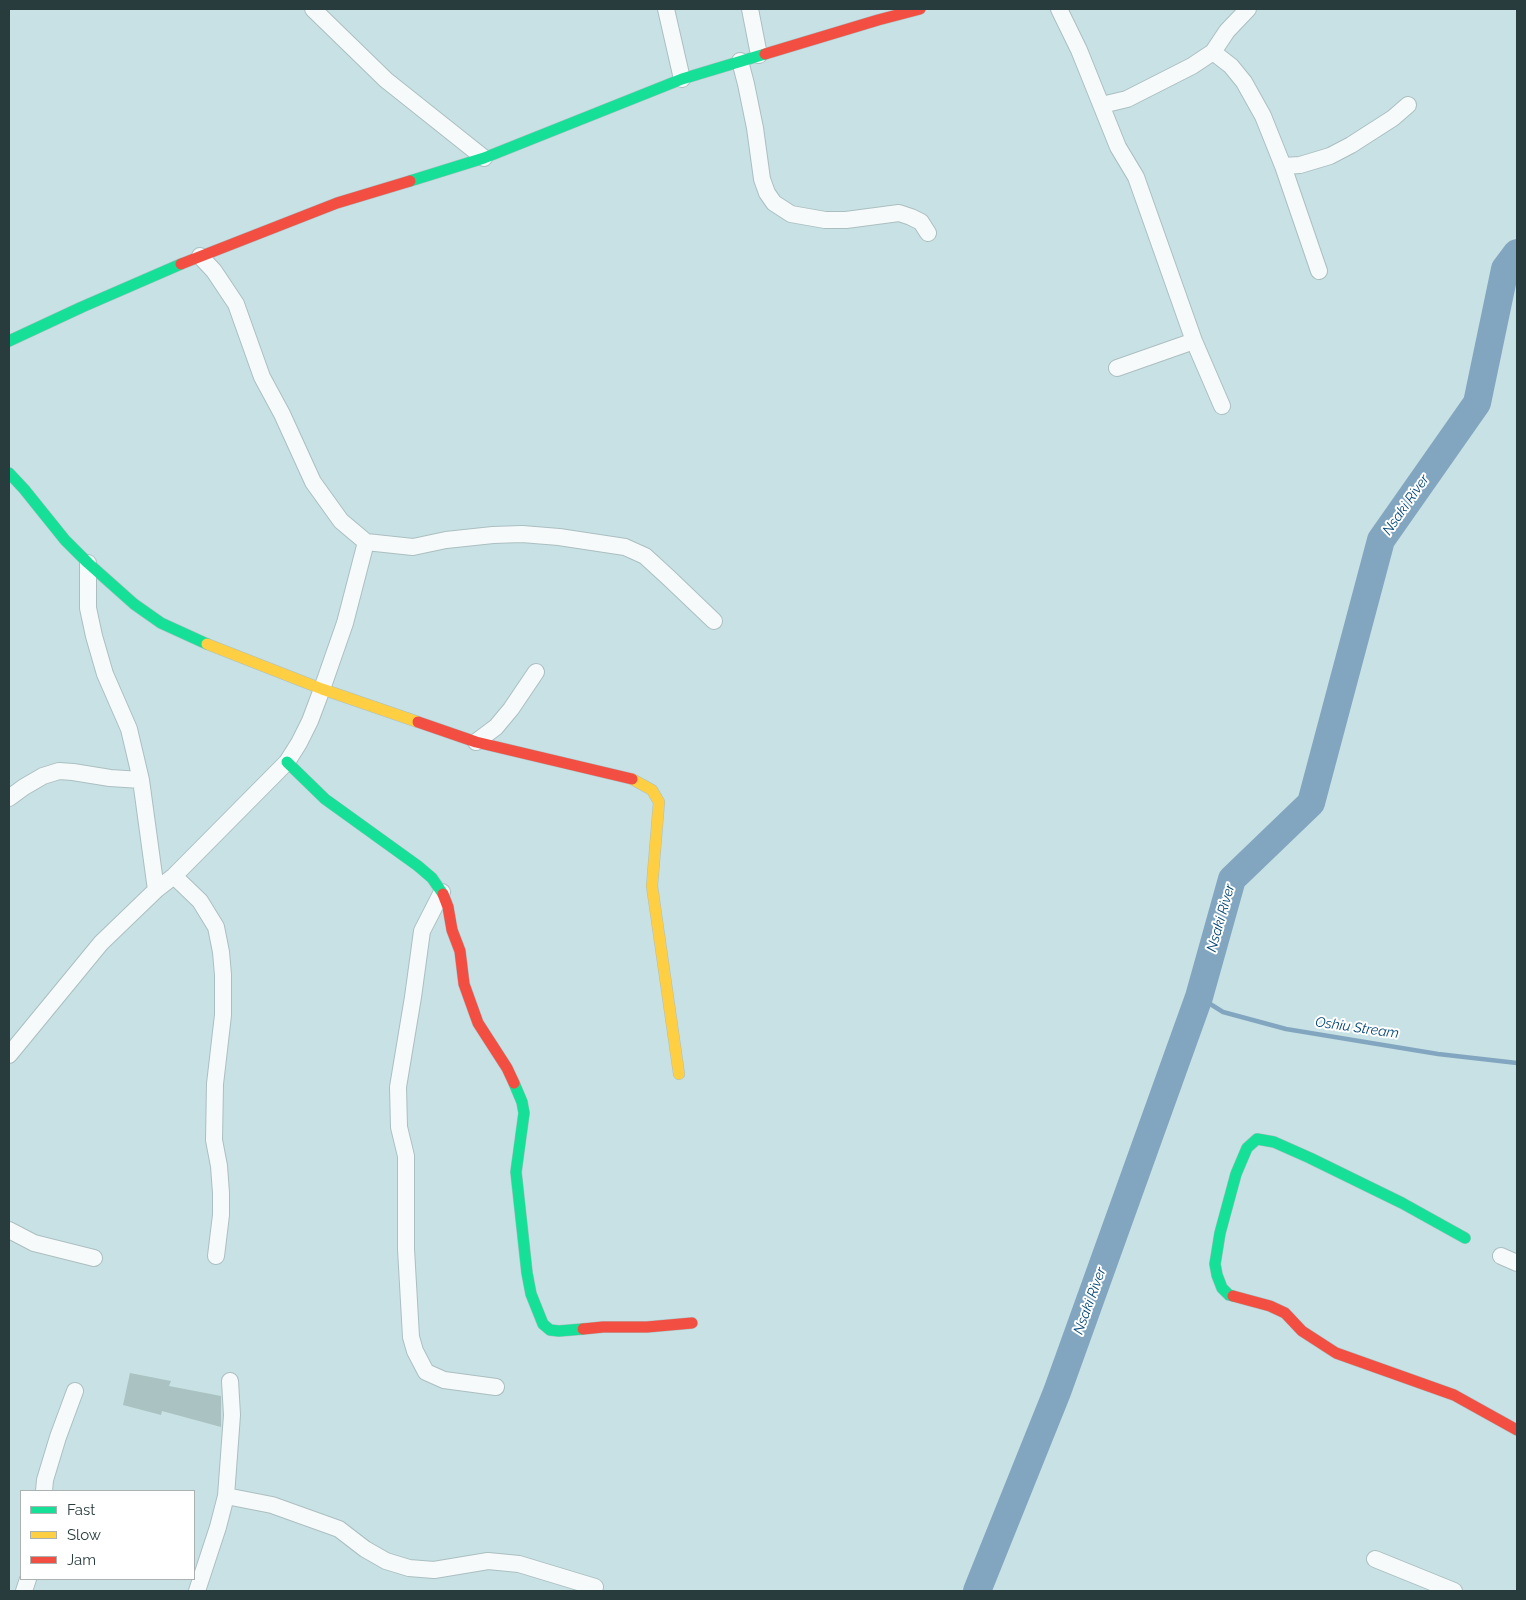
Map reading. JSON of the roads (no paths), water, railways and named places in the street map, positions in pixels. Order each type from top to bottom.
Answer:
[{"type":"street","points":[[312,9],[386,80],[484,158]]},
{"type":"street","points":[[666,9],[682,79]]},
{"type":"street","points":[[750,9],[759,55]]},
{"type":"street","points":[[9,341],[200,256],[337,203],[484,158],[682,79],[920,9]]},
{"type":"street","points":[[1059,9],[1079,50],[1118,147],[1136,177],[1194,341],[1222,406]]},
{"type":"street","points":[[1102,105],[1127,99],[1141,93],[1192,66],[1213,52],[1227,31],[1248,9]]},
{"type":"street","points":[[1213,52],[1231,66],[1244,82],[1262,116],[1283,166],[1319,271]]},
{"type":"street","points":[[740,62],[755,128],[762,179],[767,193],[774,203],[792,214],[825,220],[846,220],[898,213],[921,222],[928,233]]},
{"type":"street","points":[[1283,166],[1300,165],[1330,156],[1393,118],[1408,105]]},
{"type":"street","points":[[200,256],[214,271],[236,304],[262,377],[282,414],[313,482],[341,521],[366,542],[413,547],[446,540],[522,534],[559,536],[625,547],[645,556],[714,621]]},
{"type":"street","points":[[1117,368],[1194,341]]},
{"type":"street","points":[[9,473],[65,540],[88,563],[134,604],[161,623],[193,638],[322,689],[476,742],[634,779],[652,790],[659,802],[652,886],[679,1074]]},
{"type":"street","points":[[9,1055],[101,943],[156,890],[174,876],[287,762],[310,721],[322,689],[344,623],[366,542]]},
{"type":"street","points":[[88,563],[88,608],[105,674],[129,729],[141,780],[156,890]]},
{"type":"street","points":[[476,742],[496,727],[511,709],[536,672]]},
{"type":"street","points":[[287,762],[325,799],[418,866],[432,878],[442,892],[448,907],[452,930],[460,951],[464,984],[478,1023],[507,1068],[522,1102],[523,1122],[516,1172],[522,1212],[528,1280],[531,1294],[543,1324],[550,1330],[559,1331],[603,1326],[647,1327],[692,1323]]},
{"type":"street","points":[[9,798],[43,776],[59,771],[141,780]]},
{"type":"street","points":[[174,876],[200,901],[216,926],[221,952],[223,1016],[215,1084],[214,1140],[222,1193],[216,1256]]},
{"type":"street","points":[[442,892],[422,931],[398,1087],[400,1127],[406,1156],[406,1249],[411,1337],[415,1351],[426,1372],[444,1380],[496,1387]]},
{"type":"street","points":[[1465,1238],[1402,1203],[1310,1158],[1274,1142],[1257,1139],[1247,1148],[1236,1174],[1220,1233],[1215,1264],[1222,1288],[1229,1295],[1270,1306],[1285,1313],[1302,1331],[1336,1353],[1454,1395],[1517,1430]]},
{"type":"street","points":[[9,1230],[34,1243],[94,1258]]},
{"type":"street","points":[[1501,1256],[1517,1263]]},
{"type":"street","points":[[197,1591],[226,1496],[232,1416],[230,1381]]},
{"type":"street","points":[[44,1490],[45,1480],[58,1437],[75,1391]]},
{"type":"street","points":[[226,1496],[272,1505],[339,1529],[386,1561],[409,1568],[434,1570],[488,1561],[519,1564],[595,1587]]},
{"type":"street","points":[[1375,1559],[1454,1591]]},
{"type":"waterway","name":"Nsaki River","points":[[977,1591],[1057,1392],[1199,997],[1232,879],[1311,803],[1381,540],[1477,403],[1505,269],[1517,253]]},
{"type":"waterway","name":"Oshiu Stream","points":[[1199,997],[1223,1012],[1286,1029],[1438,1054],[1517,1063]]}]
